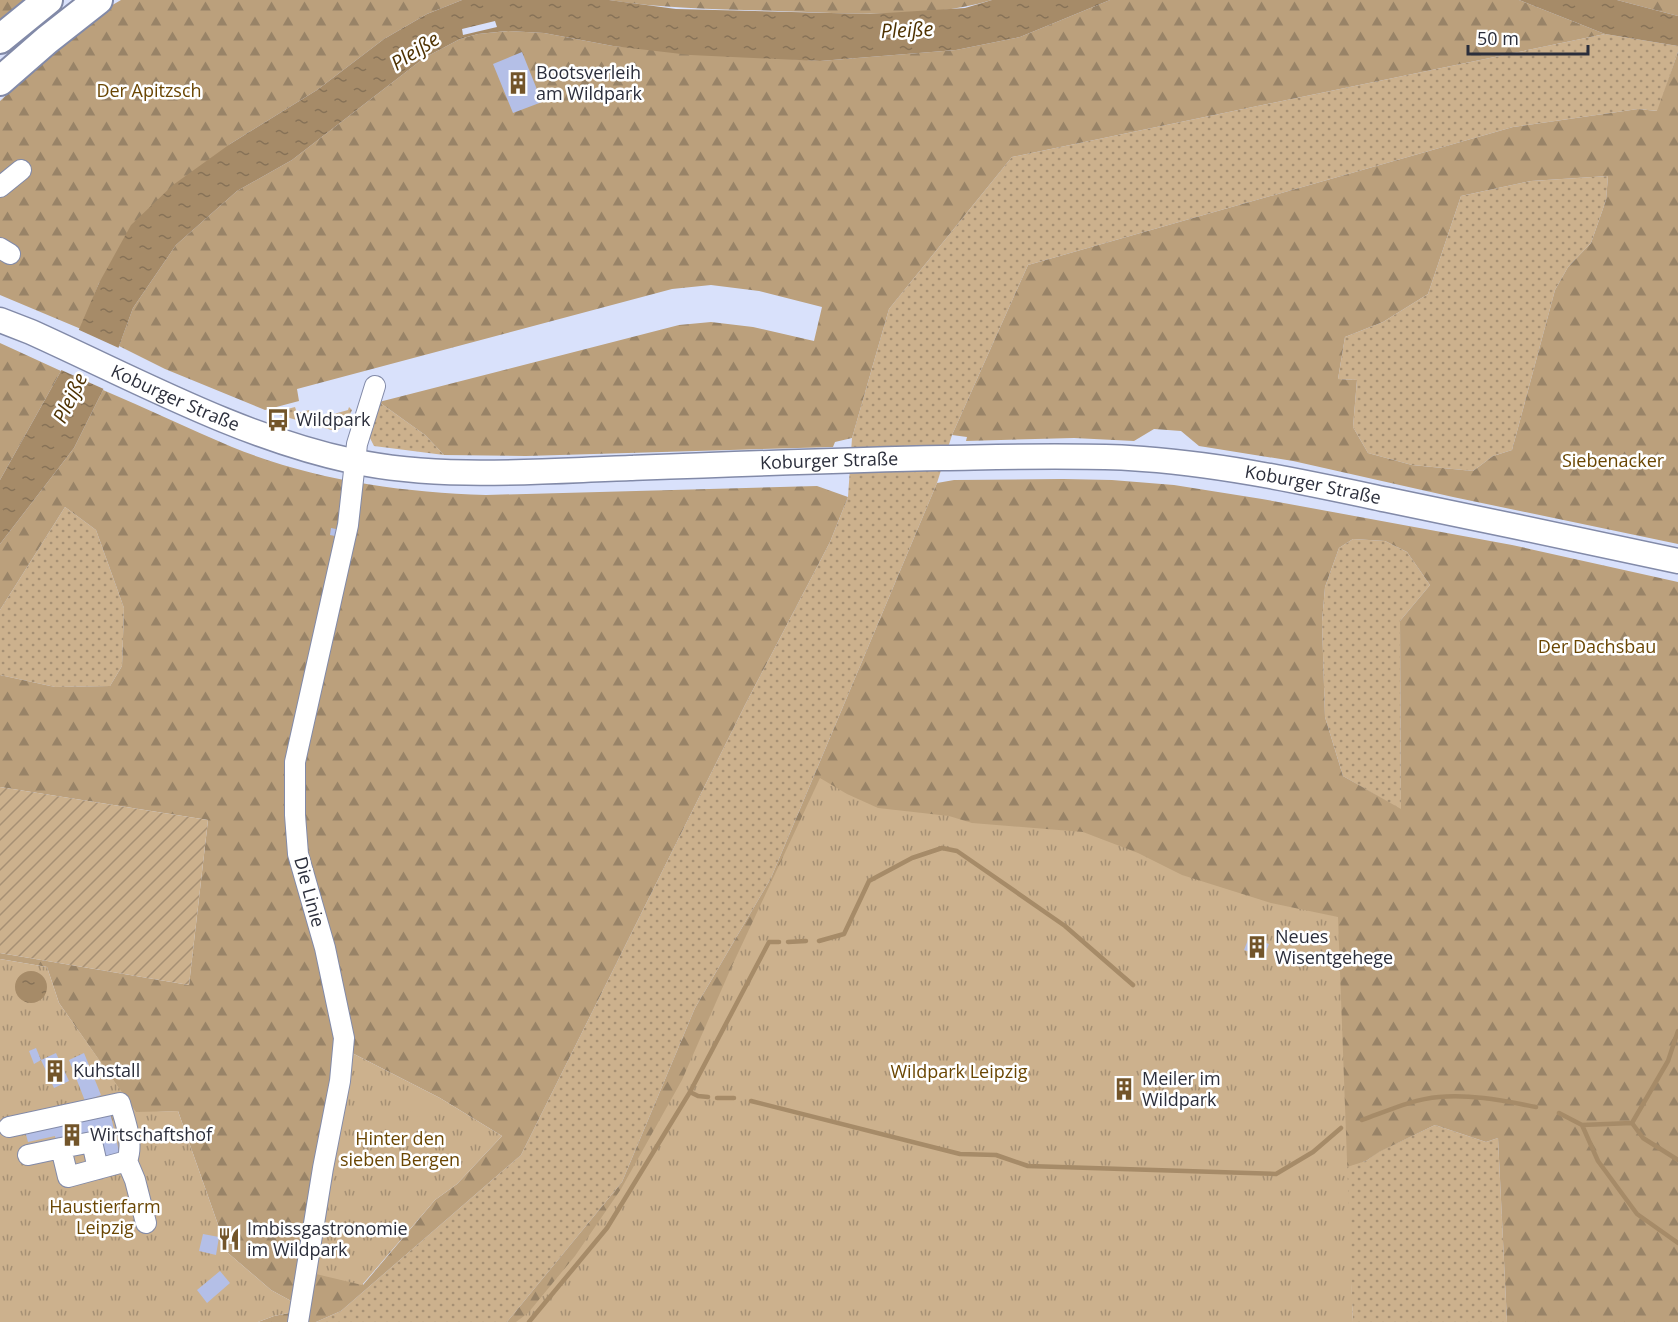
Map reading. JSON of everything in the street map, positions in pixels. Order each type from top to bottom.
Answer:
[{"type":"highway","points":[[0,39],[48,0]]},
{"type":"highway","points":[[0,81],[98,0]]},
{"type":"main road","name":"Koburger Straße","points":[[0,320],[259,434],[356,462],[389,467],[459,472],[526,472],[961,458],[1064,456],[1136,459],[1252,472],[1678,561]]},
{"type":"lane","points":[[0,187],[21,170]]},
{"type":"lane","name":"Die Linie","points":[[298,1322],[323,1168],[340,1081],[344,1038],[325,948],[298,854],[295,762],[348,525],[357,444],[375,386]]},
{"type":"lane","points":[[9,1127],[120,1103],[129,1138],[130,1152],[127,1161],[135,1180],[146,1223]]},
{"type":"lane","points":[[28,1155],[92,1142],[98,1169]]},
{"type":"lane","points":[[61,1148],[68,1177],[127,1161]]},
{"type":"green space","points":[[0,0],[29,0],[0,24]]},
{"type":"green space","name":"Der Apitzsch","points":[[121,0],[462,0],[427,14],[384,39],[317,90],[230,144],[99,283],[81,329],[0,295],[0,101],[109,7]]},
{"type":"green space","points":[[609,0],[992,0],[940,10],[886,14],[693,8]]},
{"type":"green space","points":[[1110,0],[1519,0],[1605,34],[1012,157],[889,309],[852,438],[835,442],[833,447],[526,456],[444,455],[425,435],[379,402],[679,325],[711,322],[753,327],[814,341],[822,307],[759,291],[711,285],[672,289],[297,389],[299,401],[265,410],[165,369],[119,346],[133,308],[176,245],[237,191],[292,160],[424,58],[460,39],[478,34],[508,31],[544,33],[613,46],[820,61],[956,50],[1020,37]]},
{"type":"green space","points":[[1617,0],[1678,0],[1678,16]]},
{"type":"green space","points":[[1605,34],[1678,46],[1658,111],[1638,109],[1513,127],[1028,265],[952,435],[937,483],[771,878],[695,1008],[622,1182],[507,1322],[316,1322],[341,1311],[521,1155],[745,705],[830,542],[848,497],[852,438],[889,309],[1012,157]]},
{"type":"green space","name":"Siebenacker","points":[[1678,52],[1678,544],[1293,461],[1199,446],[1181,431],[1154,429],[1134,441],[1074,438],[966,441],[967,437],[952,435],[1028,265],[1513,127],[1638,109],[1657,111]],"holes":[[[1608,176],[1606,200],[1591,243],[1568,267],[1555,290],[1512,450],[1493,456],[1473,471],[1412,465],[1368,453],[1353,427],[1357,380],[1338,379],[1345,337],[1383,322],[1428,294],[1461,196],[1531,181]]]},
{"type":"green space","points":[[1608,176],[1606,200],[1591,243],[1568,267],[1555,290],[1512,450],[1493,456],[1473,471],[1412,465],[1368,453],[1353,427],[1357,380],[1338,379],[1345,337],[1383,322],[1428,294],[1461,196],[1531,181]]},
{"type":"green space","points":[[0,343],[61,371],[0,480]]},
{"type":"green space","points":[[103,390],[232,447],[263,458],[325,476],[389,487],[486,495],[817,486],[848,497],[830,542],[745,705],[521,1155],[341,1311],[316,1322],[258,1322],[294,1312],[293,1302],[271,1290],[228,1253],[178,1111],[136,1113],[59,1003],[47,967],[0,959],[0,953],[189,985],[208,820],[0,787],[0,675],[55,687],[110,686],[122,666],[124,608],[96,530],[65,507],[0,610],[0,544],[74,448]],"holes":[[[352,1053],[440,1098],[502,1136],[457,1184],[435,1200],[363,1285]]]},
{"type":"green space","points":[[379,402],[425,435],[444,455],[374,446],[369,436]]},
{"type":"green space","points":[[295,407],[297,413],[309,410],[312,420],[348,410],[349,407],[352,410],[345,426],[335,431],[272,413]]},
{"type":"green space","name":"Der Dachsbau","points":[[954,480],[1112,480],[1174,485],[1512,545],[1678,582],[1678,1322],[1507,1322],[1498,1138],[1486,1142],[1435,1125],[1379,1152],[1366,1161],[1347,1167],[1313,1152],[612,1322],[507,1322],[622,1182],[695,1008],[771,878],[937,483]],"holes":[[[1353,539],[1385,541],[1407,552],[1430,585],[1400,621],[1401,809],[1343,776],[1325,717],[1322,622],[1325,587],[1339,548]]]},
{"type":"green space","points":[[65,507],[96,530],[124,608],[122,666],[110,686],[55,687],[0,675],[0,610]]},
{"type":"green space","points":[[1353,539],[1385,541],[1407,552],[1430,585],[1400,621],[1401,810],[1343,776],[1325,717],[1322,622],[1325,587],[1339,548]]},
{"type":"green space","name":"Wildpark Leipzig","points":[[820,778],[847,794],[878,808],[949,816],[972,823],[1083,832],[1138,853],[1182,875],[1271,903],[1338,917],[1353,1322],[516,1322],[528,1313],[575,1256],[621,1189],[682,1080],[731,968]]},
{"type":"green space","points":[[0,787],[208,820],[189,985],[0,953]]},
{"type":"green space","name":"Haustierfarm Leipzig","points":[[0,959],[47,967],[59,1003],[136,1112],[178,1111],[228,1253],[271,1290],[293,1302],[294,1312],[258,1322],[0,1322]]},
{"type":"green space","name":"Hinter den sieben Bergen","points":[[352,1053],[440,1098],[502,1136],[457,1184],[435,1200],[362,1285],[316,1274]]},
{"type":"green space","points":[[421,1092],[441,1107],[429,1124],[408,1109]]},
{"type":"green space","points":[[1435,1125],[1486,1142],[1498,1138],[1507,1322],[1353,1322],[1351,1283],[612,1322],[1366,1161],[1378,1152]]},
{"type":"water","name":"Pleiße","points":[[462,0],[609,0],[676,9],[870,14],[965,8],[992,0],[1110,0],[1020,37],[956,50],[820,61],[690,55],[613,46],[544,33],[507,31],[478,34],[460,39],[424,58],[292,160],[237,191],[176,245],[133,308],[103,390],[74,448],[0,544],[0,480],[61,371],[99,283],[131,225],[173,185],[230,144],[317,90],[384,39],[427,14]]},
{"type":"water","points":[[1519,0],[1617,0],[1678,16],[1678,46],[1605,34]]},
{"type":"water","points":[[31,971],[43,975],[47,987],[43,999],[31,1003],[19,999],[15,987],[19,975]]},
{"type":"pier","points":[[495,21],[497,27],[463,35],[462,29]]},
{"type":"pier","points":[[77,329],[121,349],[106,390],[59,369]]},
{"type":"building","name":"Bootsverleih am Wildpark","points":[[522,52],[542,102],[513,113],[493,64]]},
{"type":"building","points":[[331,528],[356,533],[354,540],[330,535]]},
{"type":"building","name":"Neues Wisentgehege","points":[[1249,937],[1269,944],[1264,957],[1244,950]]},
{"type":"building","points":[[36,1048],[41,1060],[34,1064],[29,1051]]},
{"type":"building","name":"Kuhstall","points":[[56,1053],[69,1081],[54,1088],[41,1060]]},
{"type":"building","points":[[84,1053],[101,1095],[85,1101],[69,1060]]},
{"type":"building","name":"Meiler im Wildpark","points":[[1117,1083],[1131,1083],[1130,1096],[1116,1095]]},
{"type":"building","name":"Wirtschaftshof","points":[[110,1112],[120,1156],[103,1160],[97,1133],[56,1142],[55,1136],[28,1142],[25,1131]]},
{"type":"building","points":[[203,1234],[219,1237],[216,1255],[199,1251]]},
{"type":"building","points":[[220,1271],[230,1283],[207,1303],[197,1290]]},
{"type":"waterway","points":[[819,941],[844,934],[869,881],[912,858],[942,848],[957,851],[1065,926],[1133,985]]},
{"type":"waterway","points":[[788,942],[806,941]]},
{"type":"waterway","points":[[529,1322],[607,1228],[690,1092],[769,942],[779,942]]},
{"type":"waterway","points":[[1632,1123],[1668,1061],[1678,1031]]},
{"type":"waterway","points":[[690,1092],[708,1097]]},
{"type":"waterway","points":[[1362,1120],[1410,1103],[1451,1096],[1500,1100],[1536,1107]]},
{"type":"waterway","points":[[717,1098],[734,1098]]},
{"type":"waterway","points":[[751,1101],[960,1154],[996,1155],[1028,1166],[1276,1174],[1313,1152],[1341,1128]]},
{"type":"waterway","points":[[1559,1113],[1582,1125],[1598,1161],[1637,1214],[1678,1243]]},
{"type":"waterway","points":[[1582,1125],[1632,1123],[1643,1138],[1678,1160]]},
{"type":"place","name":"Bootsverleih am Wildpark","points":[[518,83]]},
{"type":"place","name":"Wildpark","points":[[278,420]]},
{"type":"place","name":"Neues Wisentgehege","points":[[1257,947]]},
{"type":"place","name":"Kuhstall","points":[[55,1071]]},
{"type":"place","name":"Meiler im Wildpark","points":[[1124,1089]]},
{"type":"place","name":"Wirtschaftshof","points":[[72,1135]]},
{"type":"place","name":"Imbissgastronomie im Wildpark","points":[[229,1239]]}]
